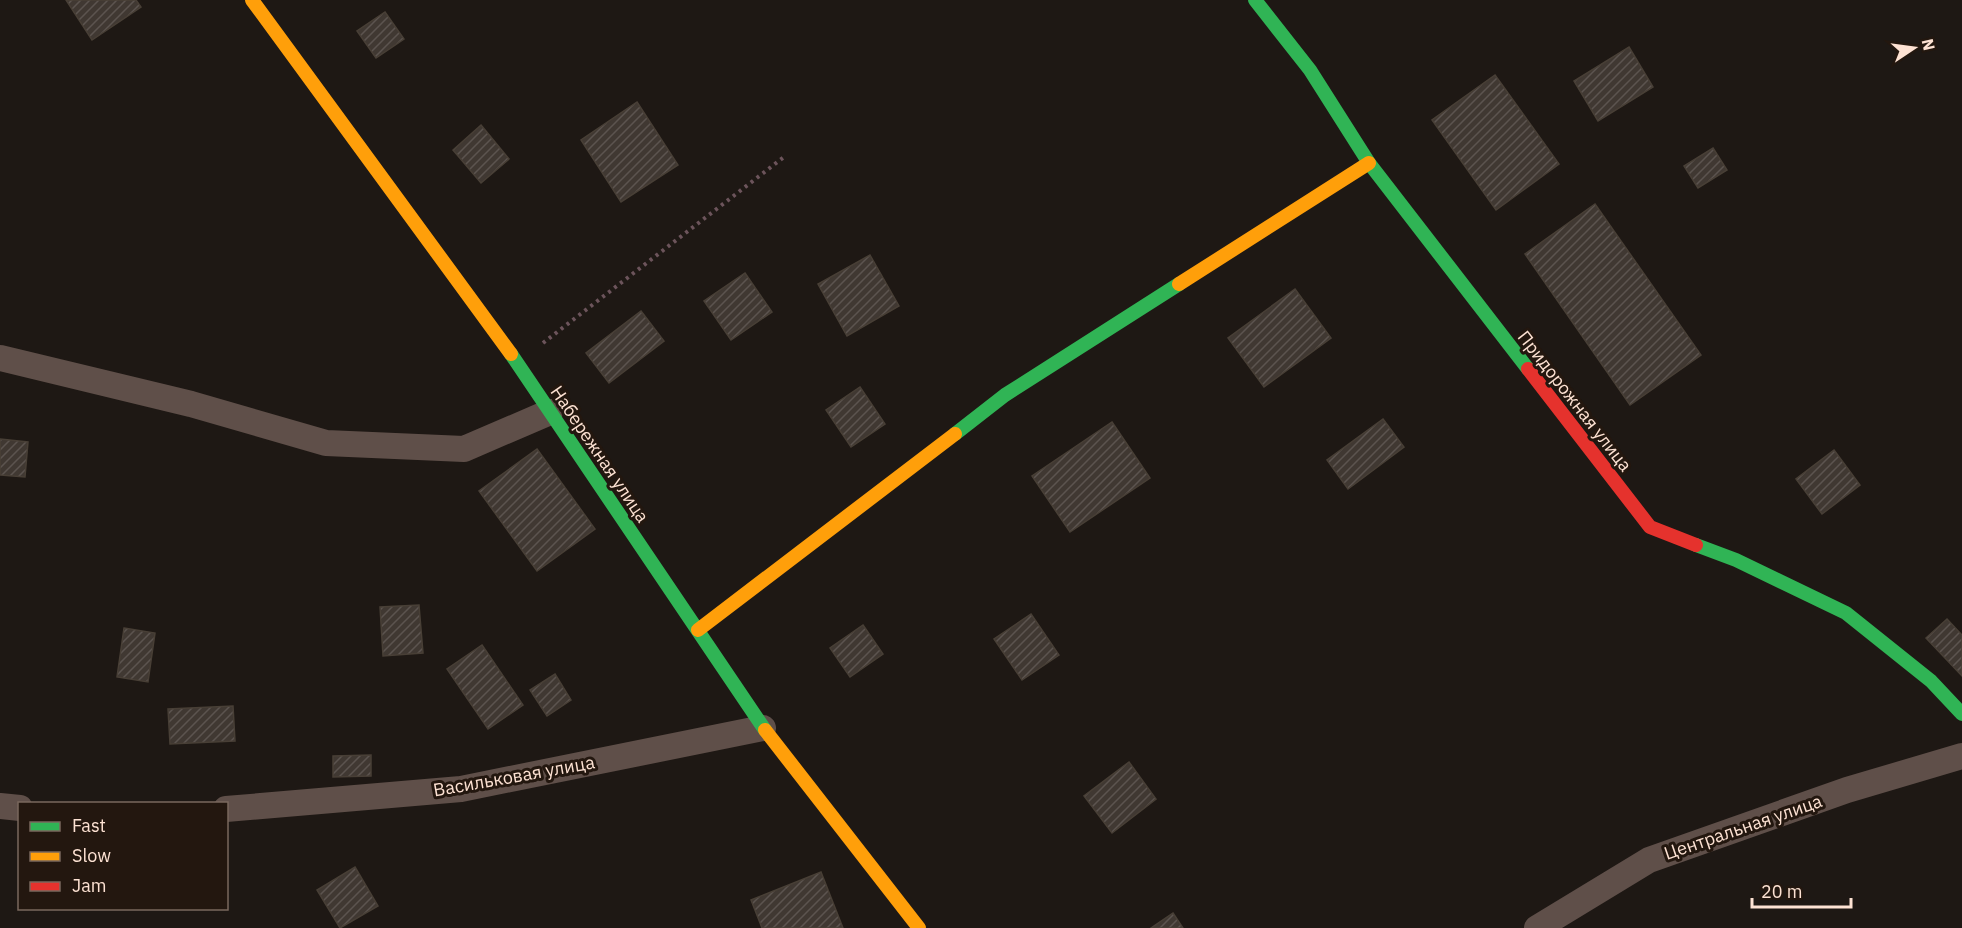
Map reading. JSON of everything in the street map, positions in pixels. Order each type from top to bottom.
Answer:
[{"type":"street","name":"Набережная улица","points":[[252,0],[517,363],[764,728],[919,928]]},
{"type":"street","name":"Придорожная улица","points":[[1255,0],[1310,70],[1369,163],[1650,527],[1736,561],[1846,613],[1931,681],[1962,714]]},
{"type":"street","points":[[698,630],[1005,396],[1369,163]]},
{"type":"street","points":[[0,358],[191,404],[326,443],[464,449],[550,412]]},
{"type":"street","name":"Васильковая улица","points":[[228,809],[461,789],[764,728]]},
{"type":"street","name":"Центральная улица","points":[[1546,926],[1649,860],[1847,790],[1962,756]]},
{"type":"street","points":[[0,806],[18,808]]},
{"type":"path","points":[[517,363],[784,157]]},
{"type":"building","points":[[66,0],[136,0],[141,7],[92,40]]},
{"type":"building","points":[[385,12],[404,39],[376,58],[357,31]]},
{"type":"building","points":[[1629,47],[1653,87],[1598,121],[1574,81]]},
{"type":"building","points":[[1495,75],[1559,164],[1496,210],[1432,120]]},
{"type":"building","points":[[637,102],[678,165],[621,202],[581,140]]},
{"type":"building","points":[[481,125],[509,159],[481,183],[453,150]]},
{"type":"building","points":[[1713,148],[1727,170],[1698,188],[1684,166]]},
{"type":"building","points":[[1595,204],[1701,355],[1630,405],[1525,254]]},
{"type":"building","points":[[870,255],[899,306],[847,336],[818,284]]},
{"type":"building","points":[[745,273],[772,312],[731,340],[704,301]]},
{"type":"building","points":[[1295,289],[1331,338],[1264,387],[1228,338]]},
{"type":"building","points":[[641,311],[664,341],[609,383],[586,353]]},
{"type":"building","points":[[860,387],[885,424],[851,447],[826,410]]},
{"type":"building","points":[[1383,419],[1404,447],[1348,489],[1327,460]]},
{"type":"building","points":[[1112,422],[1150,478],[1070,532],[1032,476]]},
{"type":"building","points":[[0,439],[28,442],[25,477],[0,475]]},
{"type":"building","points":[[537,449],[595,529],[537,571],[479,491]]},
{"type":"building","points":[[1834,450],[1860,485],[1822,514],[1796,479]]},
{"type":"building","points":[[419,605],[423,653],[383,656],[380,607]]},
{"type":"building","points":[[1031,614],[1059,655],[1022,680],[994,639]]},
{"type":"building","points":[[1947,619],[1962,635],[1962,676],[1926,638]]},
{"type":"building","points":[[863,625],[883,654],[850,677],[830,648]]},
{"type":"building","points":[[124,628],[155,633],[148,682],[117,677]]},
{"type":"building","points":[[482,645],[523,705],[488,729],[447,669]]},
{"type":"building","points":[[555,674],[571,700],[547,716],[530,690]]},
{"type":"building","points":[[233,706],[235,741],[170,744],[168,709]]},
{"type":"building","points":[[371,755],[371,776],[333,777],[333,756]]},
{"type":"building","points":[[1129,762],[1156,799],[1112,833],[1084,796]]},
{"type":"building","points":[[355,867],[378,906],[340,928],[317,890]]},
{"type":"building","points":[[821,872],[843,928],[762,928],[751,900]]},
{"type":"building","points":[[1173,913],[1183,928],[1151,928]]},
{"type":"traffic: fast","points":[[1255,0],[1310,70],[1369,163],[1528,369]]},
{"type":"traffic: fast","points":[[955,434],[1005,395],[1179,284]]},
{"type":"traffic: fast","points":[[511,354],[765,730]]},
{"type":"traffic: fast","points":[[1696,545],[1736,560],[1846,613],[1931,681],[1962,714]]},
{"type":"traffic: slow","points":[[252,0],[511,354]]},
{"type":"traffic: slow","points":[[1179,284],[1369,163]]},
{"type":"traffic: slow","points":[[698,630],[955,434]]},
{"type":"traffic: slow","points":[[765,730],[919,928]]},
{"type":"traffic: jam","points":[[1528,369],[1650,527],[1696,545]]}]
